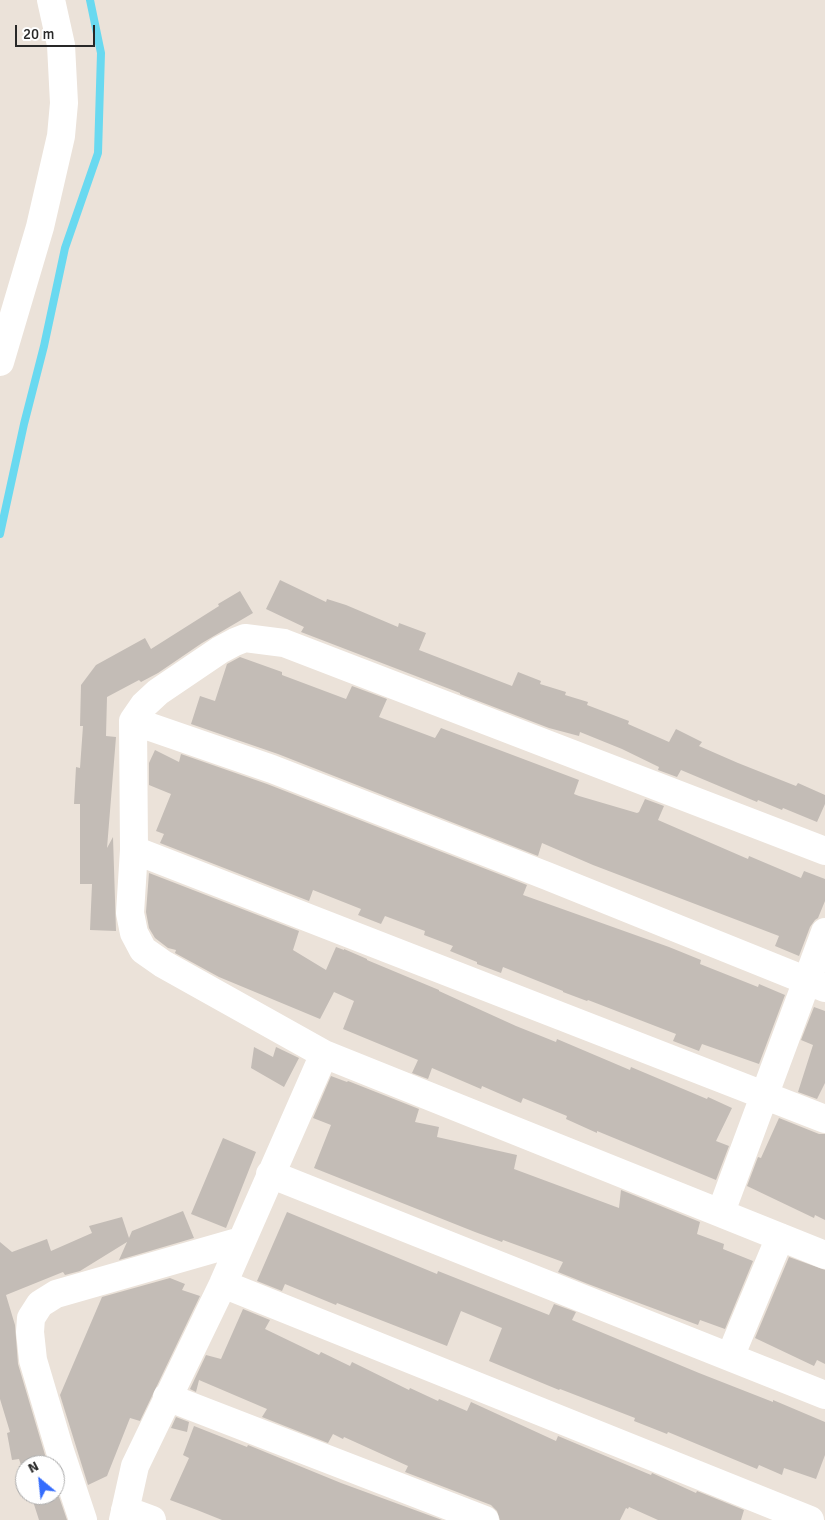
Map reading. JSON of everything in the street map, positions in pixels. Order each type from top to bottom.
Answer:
[{"type":"street","points":[[0,362],[40,227],[61,136],[64,102],[61,45],[51,0]]},
{"type":"street","points":[[825,851],[284,643],[246,638],[235,642],[158,692],[144,705],[133,721],[134,850],[130,913],[134,933],[143,950],[163,964],[324,1054],[825,1254]]},
{"type":"street","points":[[133,721],[272,769],[816,984]]},
{"type":"street","points":[[134,850],[825,1119]]},
{"type":"street","points":[[721,1212],[764,1095],[816,984],[825,932]]},
{"type":"street","points":[[152,1520],[124,1515],[135,1466],[223,1284],[324,1054]]},
{"type":"street","points":[[270,1174],[825,1395]]},
{"type":"street","points":[[730,1357],[780,1237]]},
{"type":"street","points":[[83,1520],[33,1360],[30,1332],[31,1318],[40,1304],[56,1294],[241,1241]]},
{"type":"street","points":[[223,1284],[810,1520]]},
{"type":"street","points":[[167,1397],[485,1520]]},
{"type":"building","points":[[280,580],[326,602],[327,599],[398,627],[399,623],[426,633],[419,650],[512,686],[518,672],[541,681],[540,684],[566,692],[565,695],[588,702],[587,705],[629,721],[628,724],[669,742],[676,729],[702,742],[699,746],[796,786],[798,783],[825,795],[825,804],[817,822],[783,808],[782,810],[758,800],[757,802],[681,770],[677,777],[658,770],[659,767],[622,749],[580,732],[579,736],[549,728],[301,632],[304,627],[266,609]]},
{"type":"building","points":[[240,591],[253,613],[202,643],[158,673],[141,682],[139,680],[107,697],[106,736],[116,737],[107,848],[113,837],[116,931],[90,930],[92,884],[80,884],[80,804],[74,804],[76,767],[80,768],[83,726],[80,726],[81,685],[96,665],[145,638],[151,649]]},
{"type":"building","points":[[240,657],[282,672],[282,675],[346,699],[352,686],[387,699],[379,717],[435,738],[441,728],[579,780],[574,794],[579,796],[637,813],[645,799],[664,806],[658,820],[748,859],[749,856],[801,878],[804,871],[825,879],[825,901],[818,918],[810,927],[799,956],[775,946],[779,936],[593,865],[542,843],[538,856],[278,754],[191,724],[200,696],[215,701],[227,664]]},
{"type":"building","points":[[155,750],[179,762],[181,754],[267,784],[527,885],[523,895],[669,947],[701,960],[700,964],[758,987],[759,984],[785,995],[759,1064],[702,1044],[699,1051],[673,1041],[676,1034],[563,992],[503,967],[501,973],[477,964],[477,962],[450,951],[453,946],[424,935],[425,931],[385,916],[381,924],[358,915],[361,909],[313,890],[309,901],[160,843],[164,834],[156,831],[171,794],[149,785],[149,763]]},
{"type":"building","points":[[149,873],[299,931],[293,950],[326,970],[336,947],[344,949],[516,1026],[556,1042],[557,1039],[630,1070],[631,1067],[732,1108],[716,1141],[729,1146],[716,1180],[597,1131],[597,1133],[566,1119],[567,1116],[523,1098],[521,1103],[482,1086],[481,1089],[432,1068],[428,1079],[412,1073],[418,1060],[343,1029],[354,1001],[334,992],[320,1019],[219,977],[175,953],[176,950],[168,948],[155,938],[149,928],[146,912]]},
{"type":"building","points":[[814,1007],[825,1011],[825,1083],[817,1099],[798,1092],[813,1045],[801,1040]]},
{"type":"building","points":[[254,1047],[273,1057],[276,1047],[299,1058],[284,1087],[251,1068]]},
{"type":"building","points":[[331,1076],[419,1109],[415,1122],[439,1127],[437,1137],[517,1155],[514,1169],[619,1208],[621,1190],[700,1222],[697,1234],[724,1244],[723,1249],[753,1261],[725,1329],[700,1320],[698,1325],[588,1284],[558,1272],[563,1262],[475,1232],[314,1168],[331,1125],[313,1118]]},
{"type":"building","points":[[779,1118],[819,1134],[825,1134],[825,1220],[815,1215],[814,1218],[747,1186],[758,1157],[761,1158]]},
{"type":"building","points":[[223,1138],[256,1152],[226,1228],[191,1214]]},
{"type":"building","points":[[183,1211],[194,1238],[119,1260],[127,1242],[80,1271],[65,1275],[63,1272],[6,1295],[15,1325],[18,1364],[45,1455],[15,1455],[15,1460],[12,1460],[7,1433],[10,1432],[0,1399],[0,1242],[12,1252],[47,1239],[51,1251],[92,1233],[89,1226],[122,1217],[129,1238],[132,1231]]},
{"type":"building","points":[[287,1212],[437,1274],[438,1271],[549,1315],[554,1304],[576,1312],[572,1320],[699,1373],[773,1402],[773,1400],[825,1422],[825,1455],[816,1479],[784,1468],[782,1475],[759,1465],[757,1469],[668,1432],[667,1434],[634,1421],[635,1418],[559,1390],[489,1361],[502,1328],[461,1311],[447,1346],[285,1284],[282,1291],[257,1281]]},
{"type":"building","points":[[789,1257],[825,1270],[825,1364],[817,1360],[814,1366],[755,1338]]},
{"type":"building","points":[[170,1278],[185,1284],[182,1290],[200,1296],[140,1421],[130,1418],[107,1476],[88,1485],[60,1395],[102,1297]]},
{"type":"building","points":[[243,1309],[270,1320],[265,1329],[319,1355],[321,1352],[350,1366],[352,1362],[409,1390],[410,1388],[438,1401],[439,1399],[467,1411],[471,1402],[556,1441],[558,1436],[651,1475],[652,1473],[696,1493],[697,1491],[744,1510],[741,1520],[658,1520],[629,1507],[628,1509],[626,1508],[620,1520],[500,1520],[497,1511],[491,1505],[405,1472],[408,1466],[344,1437],[343,1439],[333,1434],[328,1443],[262,1417],[267,1409],[199,1380],[196,1392],[190,1389],[206,1355],[221,1359]]},
{"type":"building","points":[[176,1417],[189,1422],[187,1432],[171,1428]]},
{"type":"building","points":[[194,1426],[442,1520],[222,1520],[170,1500],[189,1458],[183,1455]]},
{"type":"building","points":[[34,1505],[62,1505],[67,1520],[39,1520]]},
{"type":"waterway","points":[[0,534],[65,248],[98,153],[101,53],[90,0]]}]
